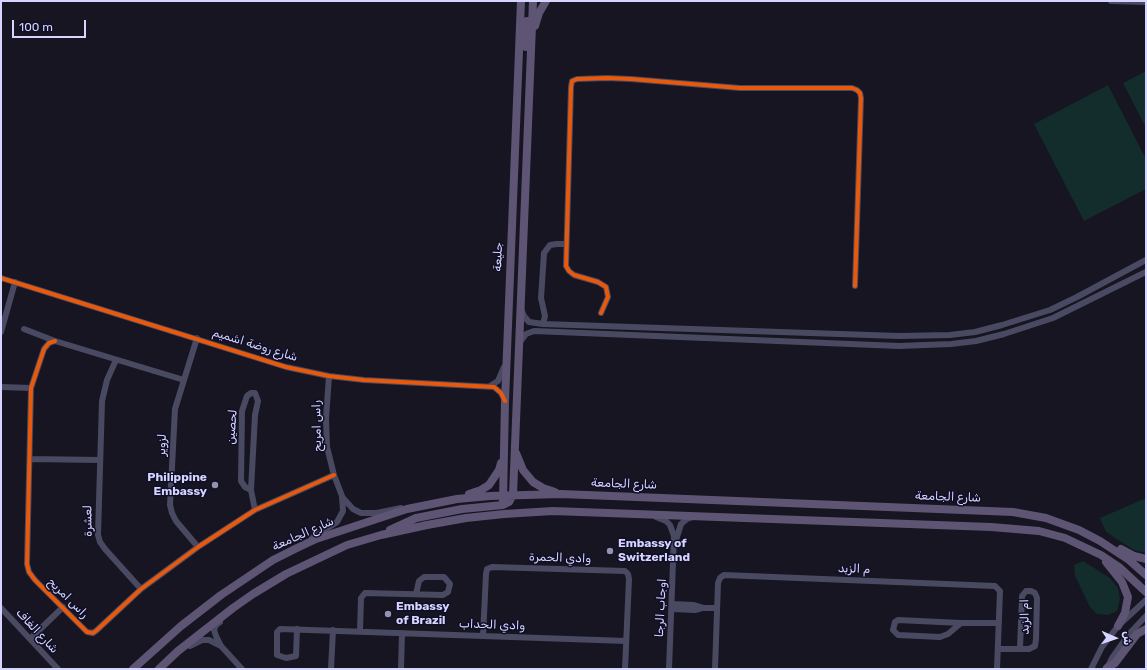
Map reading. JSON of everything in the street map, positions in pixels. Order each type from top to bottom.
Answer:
[{"type":"main road","name":"جليعة","points":[[504,514],[504,401],[521,1]]},
{"type":"main road","points":[[528,1],[525,90],[526,95],[530,99]]},
{"type":"main road","name":"جليعة","points":[[513,495],[533,1]]},
{"type":"main road","points":[[532,37],[539,13],[546,1]]},
{"type":"main road","points":[[515,449],[523,470],[533,482],[543,488],[561,494]]},
{"type":"main road","points":[[457,499],[461,496],[481,490],[489,485],[499,470],[504,452]]},
{"type":"main road","name":"شارع الجامعة","points":[[133,669],[181,626],[221,595],[273,560],[303,545],[336,532],[418,506],[457,499],[503,495],[561,494],[1013,512],[1060,522],[1079,530],[1108,546],[1129,560],[1146,575]]},
{"type":"main road","points":[[380,535],[416,518],[462,509],[503,505],[508,502],[513,495]]},
{"type":"main road","points":[[158,669],[178,651],[233,608],[286,574],[347,545],[380,535],[466,518],[504,514],[553,511],[991,527],[1039,531],[1065,538],[1101,555],[1119,567],[1146,592]]},
{"type":"main road","points":[[1108,546],[1115,547],[1134,556],[1146,559]]},
{"type":"main road","points":[[1101,555],[1122,582],[1127,593],[1127,606],[1118,626]]},
{"type":"main road","points":[[1107,669],[1115,663],[1137,634],[1146,629]]},
{"type":"street","points":[[1112,1],[1146,2]]},
{"type":"street","points":[[601,313],[608,297],[606,287],[601,283],[574,275],[569,271],[566,263],[571,87],[574,80],[578,79],[607,78],[678,82],[740,88],[855,89],[860,93],[861,98],[855,286]]},
{"type":"street","points":[[543,324],[545,316],[541,298],[544,253],[550,245],[566,244]]},
{"type":"street","points":[[521,307],[524,316],[529,322],[543,324],[899,336],[950,335],[975,332],[1050,310],[1146,260]]},
{"type":"street","points":[[519,344],[528,332],[534,332],[899,346],[951,344],[976,341],[1004,334],[1053,318],[1146,272]]},
{"type":"street","name":"شارع روضة اشميم","points":[[1,278],[286,367],[329,376],[364,380],[489,386]]},
{"type":"street","points":[[1,332],[15,282]]},
{"type":"street","points":[[552,324],[550,328],[552,333]]},
{"type":"street","points":[[24,329],[55,341],[184,380]]},
{"type":"street","name":"لزوير","points":[[197,338],[175,409],[170,505],[172,514],[176,521],[198,547]]},
{"type":"street","name":"راس امريح","points":[[55,341],[49,343],[44,349],[31,388],[27,564],[29,572],[35,580],[87,632],[92,633],[141,589],[198,547],[255,510],[334,475]]},
{"type":"street","name":"لعشرة","points":[[116,360],[107,380],[102,401],[98,535],[100,542],[141,589]]},
{"type":"street","points":[[489,386],[498,381],[506,362]]},
{"type":"street","name":"راس امريح","points":[[303,545],[305,542],[337,522],[343,511],[342,496],[334,475],[327,447],[326,434],[329,376]]},
{"type":"street","points":[[489,386],[498,389],[504,401]]},
{"type":"street","points":[[1,387],[31,388]]},
{"type":"street","name":"لحصين","points":[[251,490],[245,487],[241,481],[242,411],[247,396],[251,393],[255,393],[258,401],[255,415],[251,490],[255,510]]},
{"type":"street","points":[[30,459],[100,460]]},
{"type":"street","name":"راس امريح","points":[[342,496],[353,509],[361,513],[377,512],[414,505],[418,506]]},
{"type":"street","name":"اوجاب الرجا","points":[[646,514],[662,519],[670,525],[674,536],[675,548],[669,669]]},
{"type":"street","name":"اوجاب الرجا","points":[[675,548],[681,524],[691,518],[706,516]]},
{"type":"street","name":"وادي الحمرة","points":[[483,636],[487,569],[492,567],[625,571],[628,574],[629,579],[625,669]]},
{"type":"street","name":"م الزبد","points":[[714,669],[718,583],[720,578],[724,576],[995,586],[1000,591],[997,669]]},
{"type":"street","points":[[360,631],[361,598],[363,594],[443,595],[448,592],[450,584],[444,578],[424,577],[420,581],[416,594]]},
{"type":"street","name":"ام الزبد","points":[[998,649],[1020,649],[1031,649],[1036,643],[1037,596],[1031,591],[1026,591],[1022,596],[1020,649]]},
{"type":"street","points":[[1091,669],[1102,647],[1118,626],[1146,600]]},
{"type":"street","points":[[672,606],[694,605],[704,608],[716,608]]},
{"type":"street","name":"راس امريح","points":[[30,638],[63,607]]},
{"type":"street","name":"شارع الغاف","points":[[1,608],[58,669]]},
{"type":"street","points":[[233,608],[214,630],[221,646],[242,669]]},
{"type":"street","points":[[1,619],[6,614]]},
{"type":"street","points":[[1107,669],[1112,658],[1129,634],[1146,616]]},
{"type":"street","points":[[961,623],[948,634],[940,637],[898,635],[895,634],[893,630],[895,622],[898,620],[999,623]]},
{"type":"street","name":"وادي الحداب","points":[[297,629],[296,656],[286,658],[277,655],[278,630],[280,629],[297,629],[333,630],[626,641]]},
{"type":"street","points":[[331,669],[333,630]]},
{"type":"street","points":[[401,669],[402,633]]},
{"type":"street","points":[[178,651],[202,640],[209,640],[221,646]]},
{"type":"green space","points":[[1146,71],[1146,128],[1123,83]]},
{"type":"green space","points":[[1108,85],[1146,159],[1146,189],[1084,221],[1034,124]]},
{"type":"green space","points":[[1146,498],[1146,553],[1134,550],[1106,532],[1100,518]]},
{"type":"green space","points":[[1083,561],[1110,578],[1118,588],[1120,599],[1117,611],[1108,615],[1097,614],[1090,607],[1075,576],[1074,565]]},
{"type":"cycle path","points":[[601,313],[608,297],[606,287],[598,282],[574,275],[566,266],[571,87],[572,81],[577,79],[631,79],[740,88],[852,88],[857,90],[860,93],[861,98],[855,286]]},
{"type":"cycle path","points":[[1,278],[286,367],[329,376],[364,380],[494,387],[501,393],[505,401]]},
{"type":"cycle path","points":[[55,341],[49,343],[44,349],[31,388],[27,564],[29,572],[35,580],[87,632],[93,633],[141,589],[198,547],[255,510],[334,475]]},
{"type":"place","name":"Philippine Embassy","points":[[215,485]]},
{"type":"place","name":"Embassy of Switzerland","points":[[610,551]]},
{"type":"place","name":"Embassy of Brazil","points":[[388,614]]}]
